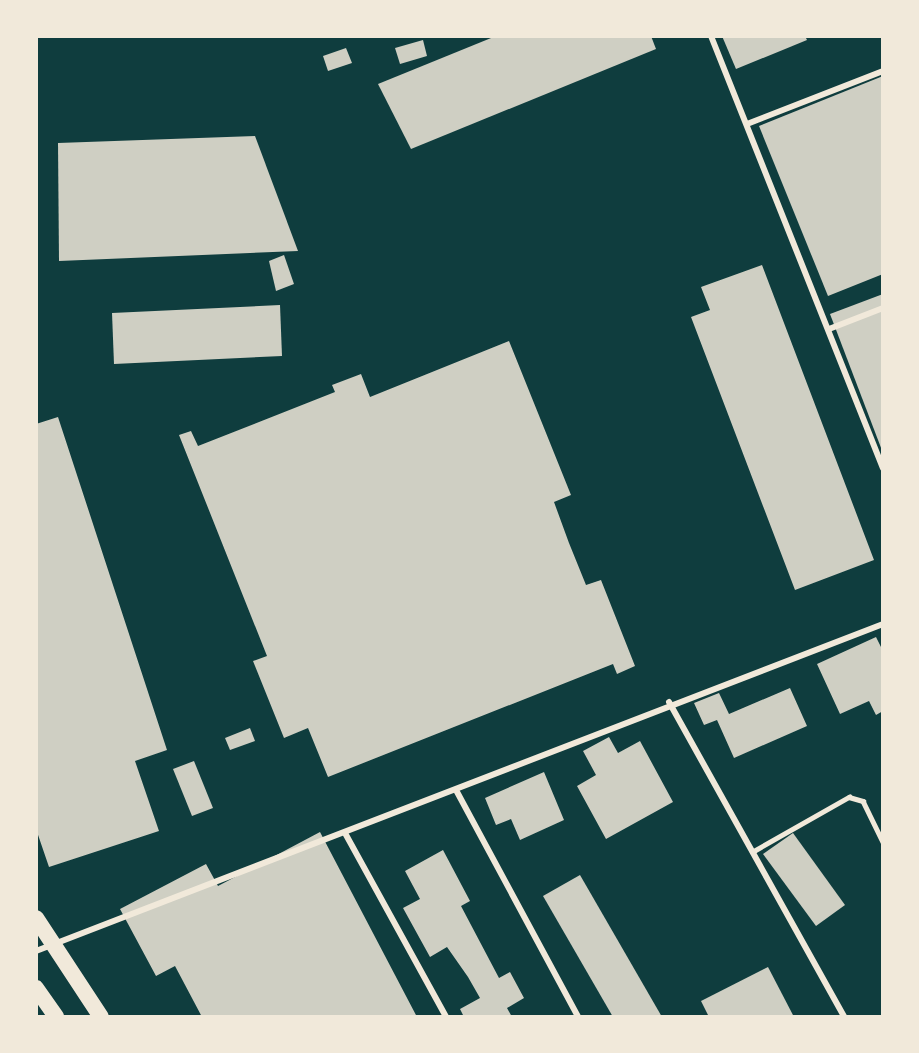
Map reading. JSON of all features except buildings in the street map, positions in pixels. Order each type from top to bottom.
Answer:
[{"type":"highway","points":[[36,918],[101,1017]]},
{"type":"highway","points":[[36,988],[56,1017]]},
{"type":"street","points":[[711,36],[883,468]]},
{"type":"street","points":[[747,124],[883,71]]},
{"type":"street","points":[[829,329],[883,308]]},
{"type":"street","points":[[36,951],[456,790],[669,702],[883,624]]},
{"type":"street","points":[[669,702],[844,1017]]},
{"type":"street","points":[[456,790],[578,1017]]},
{"type":"street","points":[[345,833],[446,1017]]},
{"type":"lane","points":[[752,852],[830,803],[849,797],[863,801],[883,842]]}]
